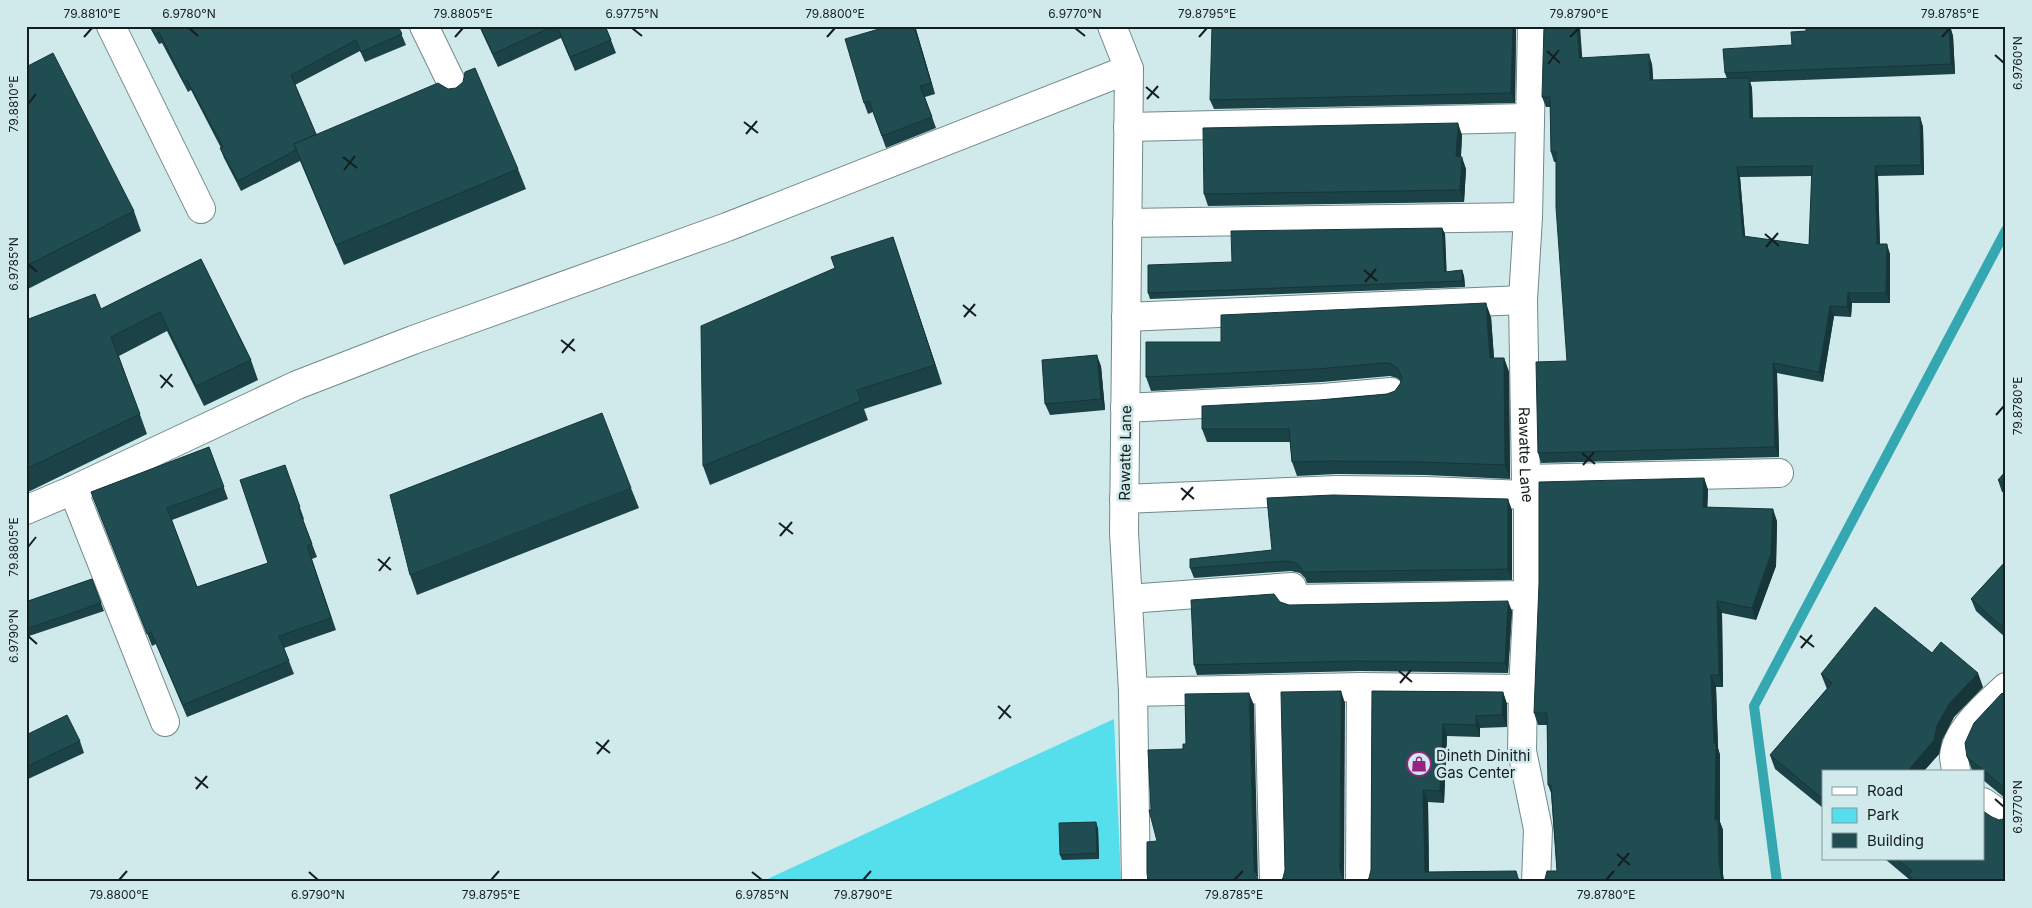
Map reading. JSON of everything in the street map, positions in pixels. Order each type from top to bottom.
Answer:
[{"type":"street","points":[[111,26],[201,209]]},
{"type":"street","points":[[424,26],[457,94]]},
{"type":"street","name":"Rawatte Lane","points":[[1112,26],[1129,69],[1124,532],[1133,692],[1136,882]]},
{"type":"street","name":"Rawatte Lane","points":[[1532,26],[1528,216],[1523,300],[1528,595],[1522,751],[1538,829],[1536,882]]},
{"type":"street","points":[[26,510],[297,386],[413,340],[727,227],[1129,69]]},
{"type":"street","points":[[1128,127],[1529,118]]},
{"type":"street","points":[[1128,223],[1528,216]]},
{"type":"street","points":[[1126,317],[1523,300]]},
{"type":"street","points":[[1125,408],[1323,398],[1391,392]]},
{"type":"street","points":[[1124,499],[1337,490],[1527,487],[1779,473]]},
{"type":"street","points":[[73,490],[165,722]]},
{"type":"street","points":[[1128,599],[1292,587],[1292,599],[1528,595]]},
{"type":"street","points":[[1360,882],[1361,687]]},
{"type":"street","points":[[1133,692],[1361,687],[1523,689]]},
{"type":"street","points":[[1956,770],[1954,757],[1958,740],[1975,717],[2006,687]]},
{"type":"street","points":[[1269,689],[1274,882]]},
{"type":"street","points":[[1984,803],[2006,818]]},
{"type":"green space","points":[[1114,719],[1121,882],[761,882]]},
{"type":"building","points":[[151,26],[398,26],[402,34],[361,52],[356,40],[291,75],[316,134],[294,144],[296,150],[238,181],[220,148],[223,147],[187,80],[184,82],[159,32],[155,34]]},
{"type":"building","points":[[480,26],[554,26],[493,54]]},
{"type":"building","points":[[557,26],[605,26],[611,40],[570,57]]},
{"type":"building","points":[[889,26],[914,26],[931,83],[920,86],[932,117],[882,136],[869,101],[864,103],[845,39]]},
{"type":"building","points":[[1212,26],[1513,26],[1511,93],[1210,100]]},
{"type":"building","points":[[1544,26],[1577,26],[1579,58],[1649,54],[1650,80],[1749,78],[1750,118],[1920,117],[1921,165],[1875,166],[1877,244],[1887,244],[1886,293],[1848,293],[1847,307],[1830,306],[1819,372],[1773,363],[1775,447],[1538,453],[1536,362],[1567,361],[1556,207],[1556,152],[1551,152],[1550,97],[1542,97]],"holes":[[[1812,166],[1809,245],[1743,236],[1737,167]]]},
{"type":"building","points":[[1806,26],[1949,26],[1951,64],[1725,73],[1723,49],[1792,45],[1791,32],[1806,31]]},
{"type":"building","points":[[53,53],[134,211],[26,266],[26,67]]},
{"type":"building","points":[[475,68],[518,169],[336,245],[294,144],[438,83],[448,89],[456,88],[463,82],[465,72]]},
{"type":"building","points":[[1458,123],[1456,156],[1462,157],[1460,190],[1204,194],[1203,128]]},
{"type":"building","points":[[1442,228],[1445,272],[1462,270],[1462,281],[1148,293],[1148,265],[1232,262],[1231,231]]},
{"type":"building","points":[[893,237],[935,365],[857,390],[861,401],[703,466],[701,326],[835,268],[831,257]]},
{"type":"building","points":[[201,259],[251,360],[196,386],[160,312],[111,337],[140,414],[26,469],[26,320],[95,294],[101,309]]},
{"type":"building","points":[[1486,303],[1490,358],[1504,358],[1505,465],[1421,462],[1292,462],[1289,429],[1202,429],[1202,406],[1319,400],[1387,394],[1395,391],[1402,377],[1398,369],[1392,364],[1146,377],[1146,342],[1221,342],[1221,315]]},
{"type":"building","points":[[1097,355],[1101,399],[1045,404],[1042,360]]},
{"type":"building","points":[[602,413],[631,488],[410,575],[390,495]]},
{"type":"building","points":[[209,447],[224,487],[167,508],[197,587],[268,563],[240,480],[285,465],[312,544],[307,546],[331,618],[279,636],[289,661],[183,705],[151,632],[147,634],[91,492]]},
{"type":"building","points":[[2006,471],[2006,486],[1998,480]]},
{"type":"building","points":[[1704,478],[1703,507],[1773,509],[1771,554],[1752,608],[1717,601],[1719,675],[1711,675],[1714,743],[1716,743],[1715,821],[1718,818],[1719,862],[1722,882],[1541,882],[1545,879],[1547,871],[1557,871],[1551,785],[1548,785],[1547,713],[1534,713],[1539,583],[1539,482]]},
{"type":"building","points":[[1333,495],[1508,499],[1508,569],[1303,572],[1296,563],[1287,561],[1190,568],[1190,559],[1272,550],[1267,498]]},
{"type":"building","points":[[2006,561],[2006,630],[1971,599]]},
{"type":"building","points":[[92,579],[101,603],[26,629],[26,597],[28,601]]},
{"type":"building","points":[[1274,594],[1280,602],[1289,605],[1508,601],[1505,663],[1357,661],[1194,665],[1191,600]]},
{"type":"building","points":[[1875,607],[1932,653],[1941,642],[1978,673],[1949,704],[1937,726],[1934,740],[1909,770],[1822,770],[1822,798],[1770,755],[1832,683],[1821,674]]},
{"type":"building","points":[[1341,691],[1340,870],[1346,882],[1279,882],[1283,878],[1285,870],[1281,692]]},
{"type":"building","points":[[1372,691],[1503,692],[1502,715],[1476,716],[1476,725],[1443,724],[1440,791],[1423,790],[1425,872],[1516,871],[1518,878],[1522,882],[1365,882],[1369,878],[1371,870]]},
{"type":"building","points":[[1249,693],[1254,870],[1256,878],[1260,882],[1148,882],[1147,842],[1157,841],[1149,810],[1151,810],[1148,750],[1183,749],[1183,744],[1186,744],[1185,694]]},
{"type":"building","points":[[2002,693],[2006,696],[2006,789],[1967,757],[1965,743],[1974,723]]},
{"type":"building","points":[[67,715],[80,741],[26,767],[26,735]]},
{"type":"building","points":[[1984,812],[1999,820],[2006,818],[2006,882],[1916,882],[1908,875],[1912,871],[1898,860],[1984,860]]},
{"type":"building","points":[[1096,822],[1097,853],[1060,855],[1059,823]]},
{"type":"waterway","points":[[1777,882],[1754,706],[2006,230]]},
{"type":"place","name":"Dineth Dinithi Gas Center","points":[[1419,764]]}]
